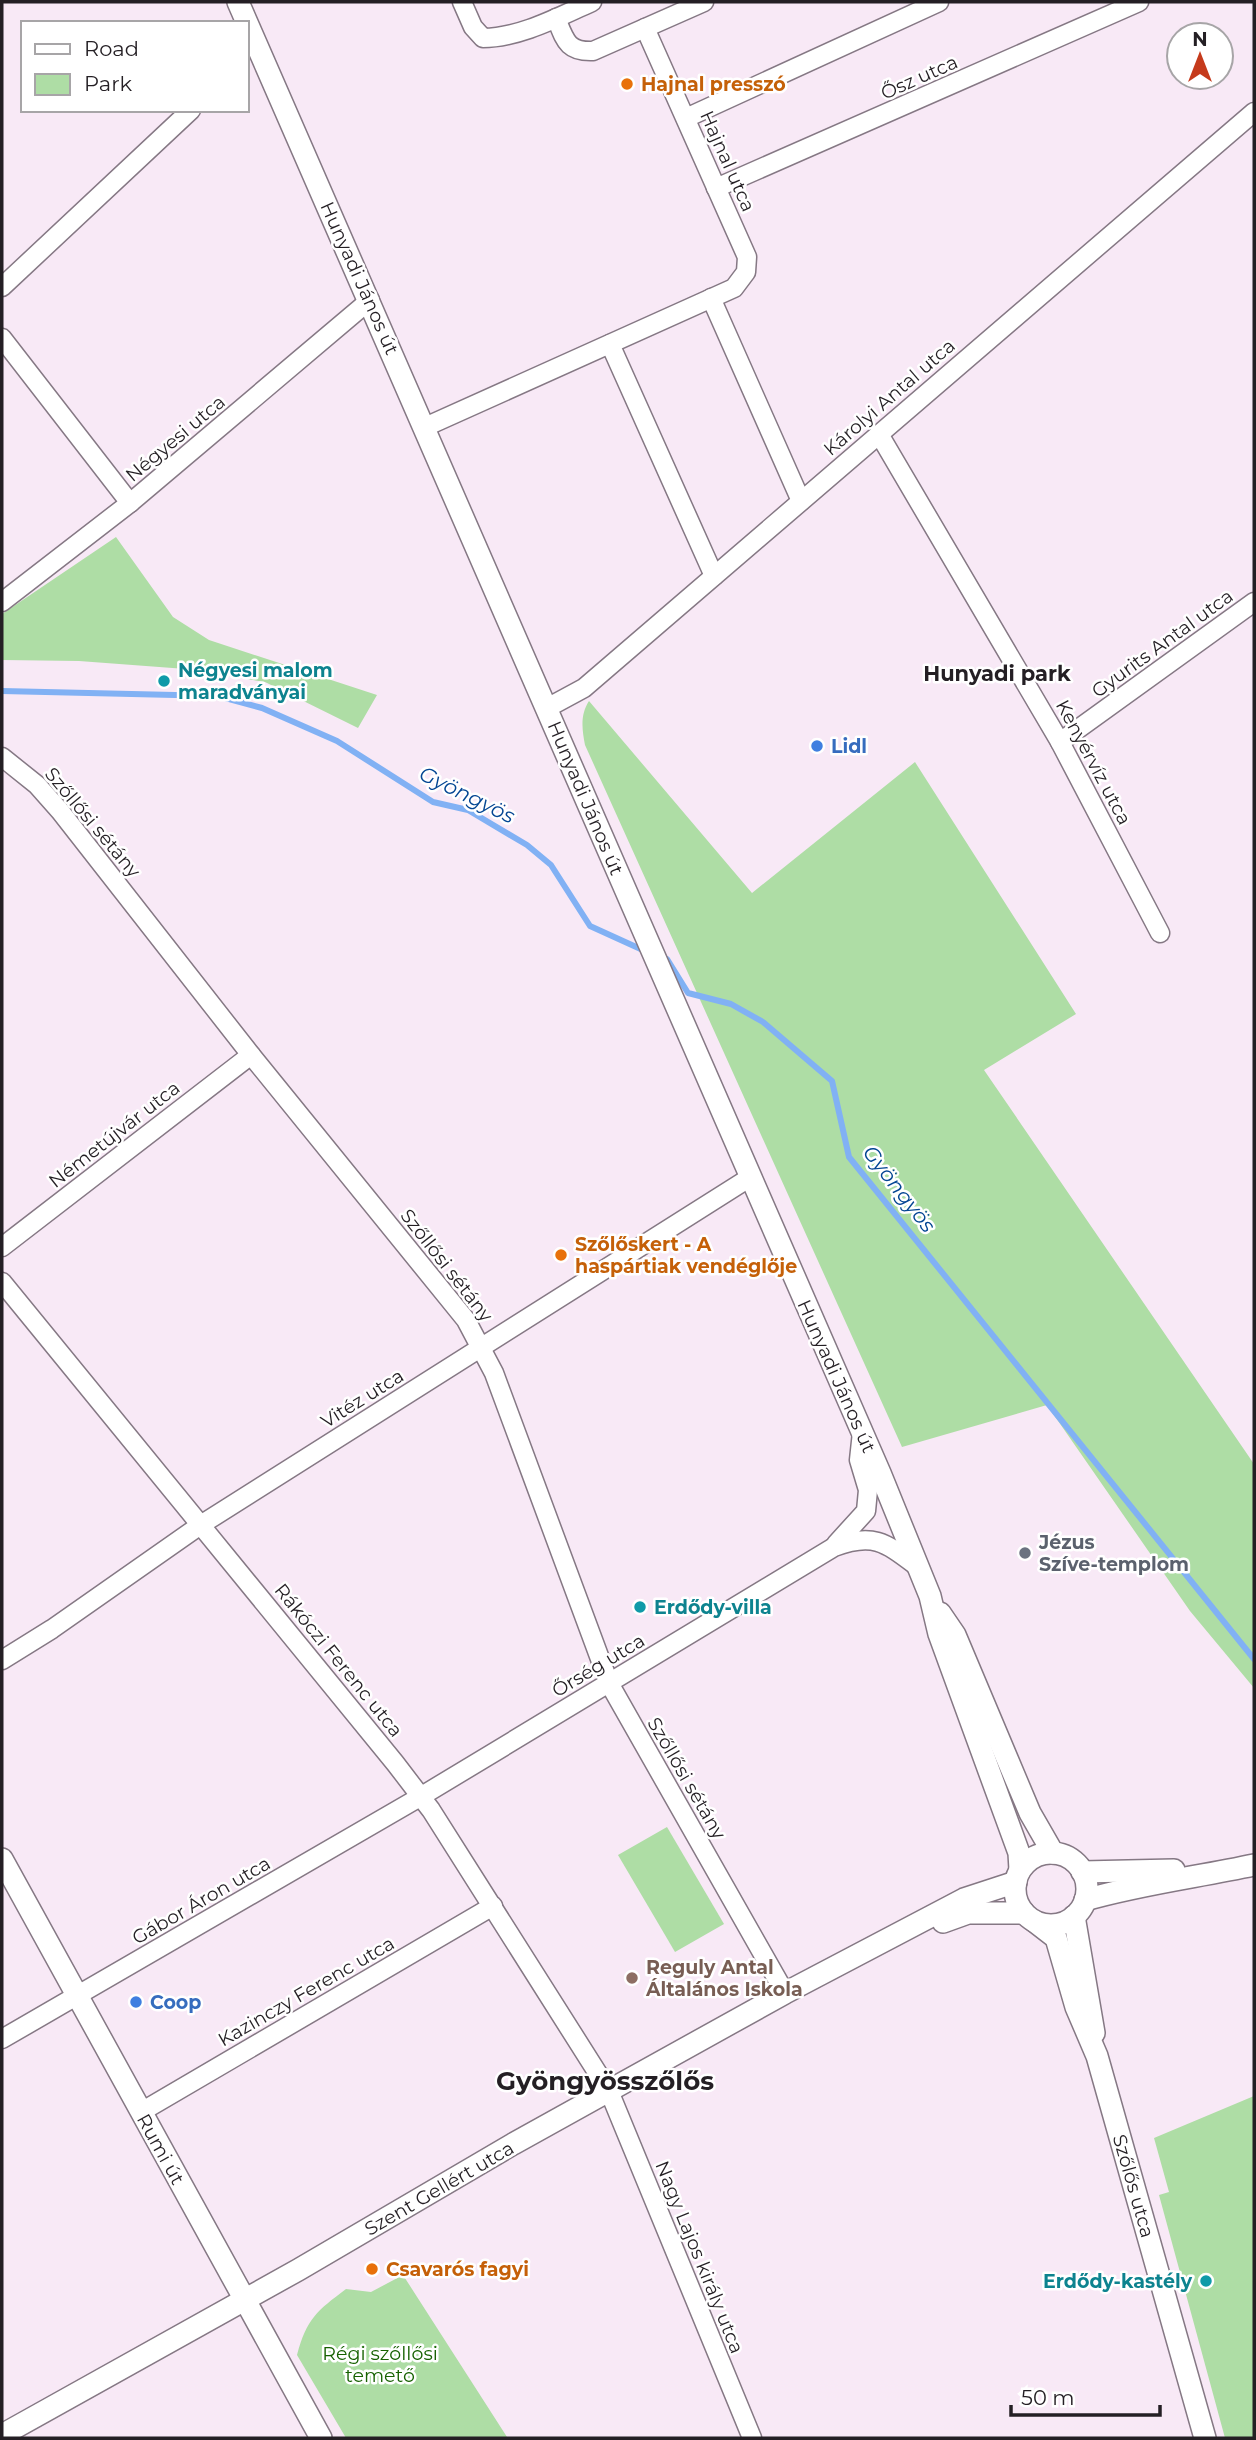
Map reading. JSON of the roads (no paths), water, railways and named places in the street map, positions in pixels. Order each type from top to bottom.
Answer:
[{"type":"street","name":"Hunyadi János út","points":[[238,2],[244,21]]},
{"type":"street","points":[[462,2],[473,27],[483,38],[496,38],[556,18],[593,2]]},
{"type":"street","points":[[556,18],[567,45],[576,52],[593,51],[704,2]]},
{"type":"street","points":[[686,118],[939,2]]},
{"type":"street","name":"Ősz utca","points":[[716,188],[1139,2]]},
{"type":"street","name":"Hajnal utca","points":[[425,428],[734,288],[746,272],[747,257],[645,28]]},
{"type":"street","name":"Hunyadi János út","points":[[248,36],[255,60],[370,300],[862,1432],[930,1596],[939,1634],[1018,1853],[1018,1876]]},
{"type":"street","points":[[2,287],[189,112]]},
{"type":"street","name":"Károlyi Antal utca","points":[[547,708],[584,688],[1254,112]]},
{"type":"street","points":[[711,298],[801,501]]},
{"type":"street","name":"Négyesi utca","points":[[2,602],[130,503],[370,300]]},
{"type":"street","points":[[2,338],[130,503]]},
{"type":"street","points":[[610,344],[713,576]]},
{"type":"street","name":"Kenyérvíz utca","points":[[878,434],[1060,742],[1160,933]]},
{"type":"street","name":"Gyurits Antal utca","points":[[1060,742],[1254,602]]},
{"type":"street","name":"Szőllősi sétány","points":[[2,757],[37,785],[60,811],[251,1055],[466,1320],[483,1348],[609,1683],[785,1993]]},
{"type":"street","name":"Németújvár utca","points":[[2,1247],[251,1055]]},
{"type":"street","name":"Vitéz utca","points":[[2,1660],[52,1629],[202,1524],[750,1178]]},
{"type":"street","name":"Rákóczi Ferenc utca","points":[[2,1282],[202,1524],[420,1797],[493,1906],[608,2091]]},
{"type":"street","name":"Őrség utca","points":[[834,1547],[866,1511],[868,1490],[859,1460],[862,1432]]},
{"type":"street","name":"Őrség utca","points":[[420,1797],[834,1547],[869,1538],[895,1550],[918,1567]]},
{"type":"street","name":"Hunyadi János út","points":[[930,1596],[955,1634],[1030,1813],[1053,1853]]},
{"type":"street","name":"Gábor Áron utca","points":[[2,2039],[420,1797]]},
{"type":"street","points":[[1079,1908],[1086,1885],[1082,1872],[1073,1861],[1053,1853],[1034,1857],[1018,1876],[1016,1898],[1029,1917],[1058,1924],[1079,1908],[1132,1887],[1202,1877],[1252,1866]]},
{"type":"street","name":"Rumi út","points":[[2,1858],[247,2299],[321,2438]]},
{"type":"street","points":[[1082,1872],[1186,1870],[1233,1864],[1252,1866]]},
{"type":"street","name":"Szent Gellért utca","points":[[2,2435],[785,1993],[964,1899],[1018,1876]]},
{"type":"street","name":"Kazinczy Ferenc utca","points":[[141,2112],[493,1906]]},
{"type":"street","name":"Szőlős utca","points":[[1079,1908],[1097,2056]]},
{"type":"street","name":"Szent Gellért utca","points":[[879,1945],[968,1913],[1029,1917]]},
{"type":"street","name":"Szőlős utca","points":[[1029,1917],[1056,1938],[1076,2007],[1097,2056],[1205,2438]]},
{"type":"street","name":"Nagy Lajos király utca","points":[[608,2091],[752,2438]]},
{"type":"waterway","name":"Gyöngyös","points":[[2,691],[218,696],[262,708],[337,741],[433,802],[468,810],[527,845],[551,865],[590,926],[645,951]]},
{"type":"waterway","name":"Gyöngyös","points":[[661,957],[667,959],[688,993],[731,1004],[763,1022],[832,1081],[849,1157],[1254,1659]]},
{"type":"place","name":"Hajnal presszó","points":[[627,84]]},
{"type":"place","name":"Négyesi malom maradványai","points":[[164,681]]},
{"type":"place","name":"Lidl","points":[[817,746]]},
{"type":"place","name":"Szőlőskert - A haspártiak vendéglője","points":[[561,1255]]},
{"type":"place","name":"Jézus Szíve-templom","points":[[1025,1553]]},
{"type":"place","name":"Erdődy-villa","points":[[640,1607]]},
{"type":"place","name":"Reguly Antal Általános Iskola","points":[[632,1978]]},
{"type":"place","name":"Coop","points":[[136,2002]]},
{"type":"place","name":"Csavarós fagyi","points":[[372,2269]]},
{"type":"place","name":"Erdődy-kastély","points":[[1206,2281]]},
{"type":"district","name":"Hunyadi park","points":[[997,674]]},
{"type":"district","name":"Gyöngyösszőlős","points":[[605,2081]]},
{"type":"park label","name":"Régi szőllősi temető","points":[[380,2364]]}]
